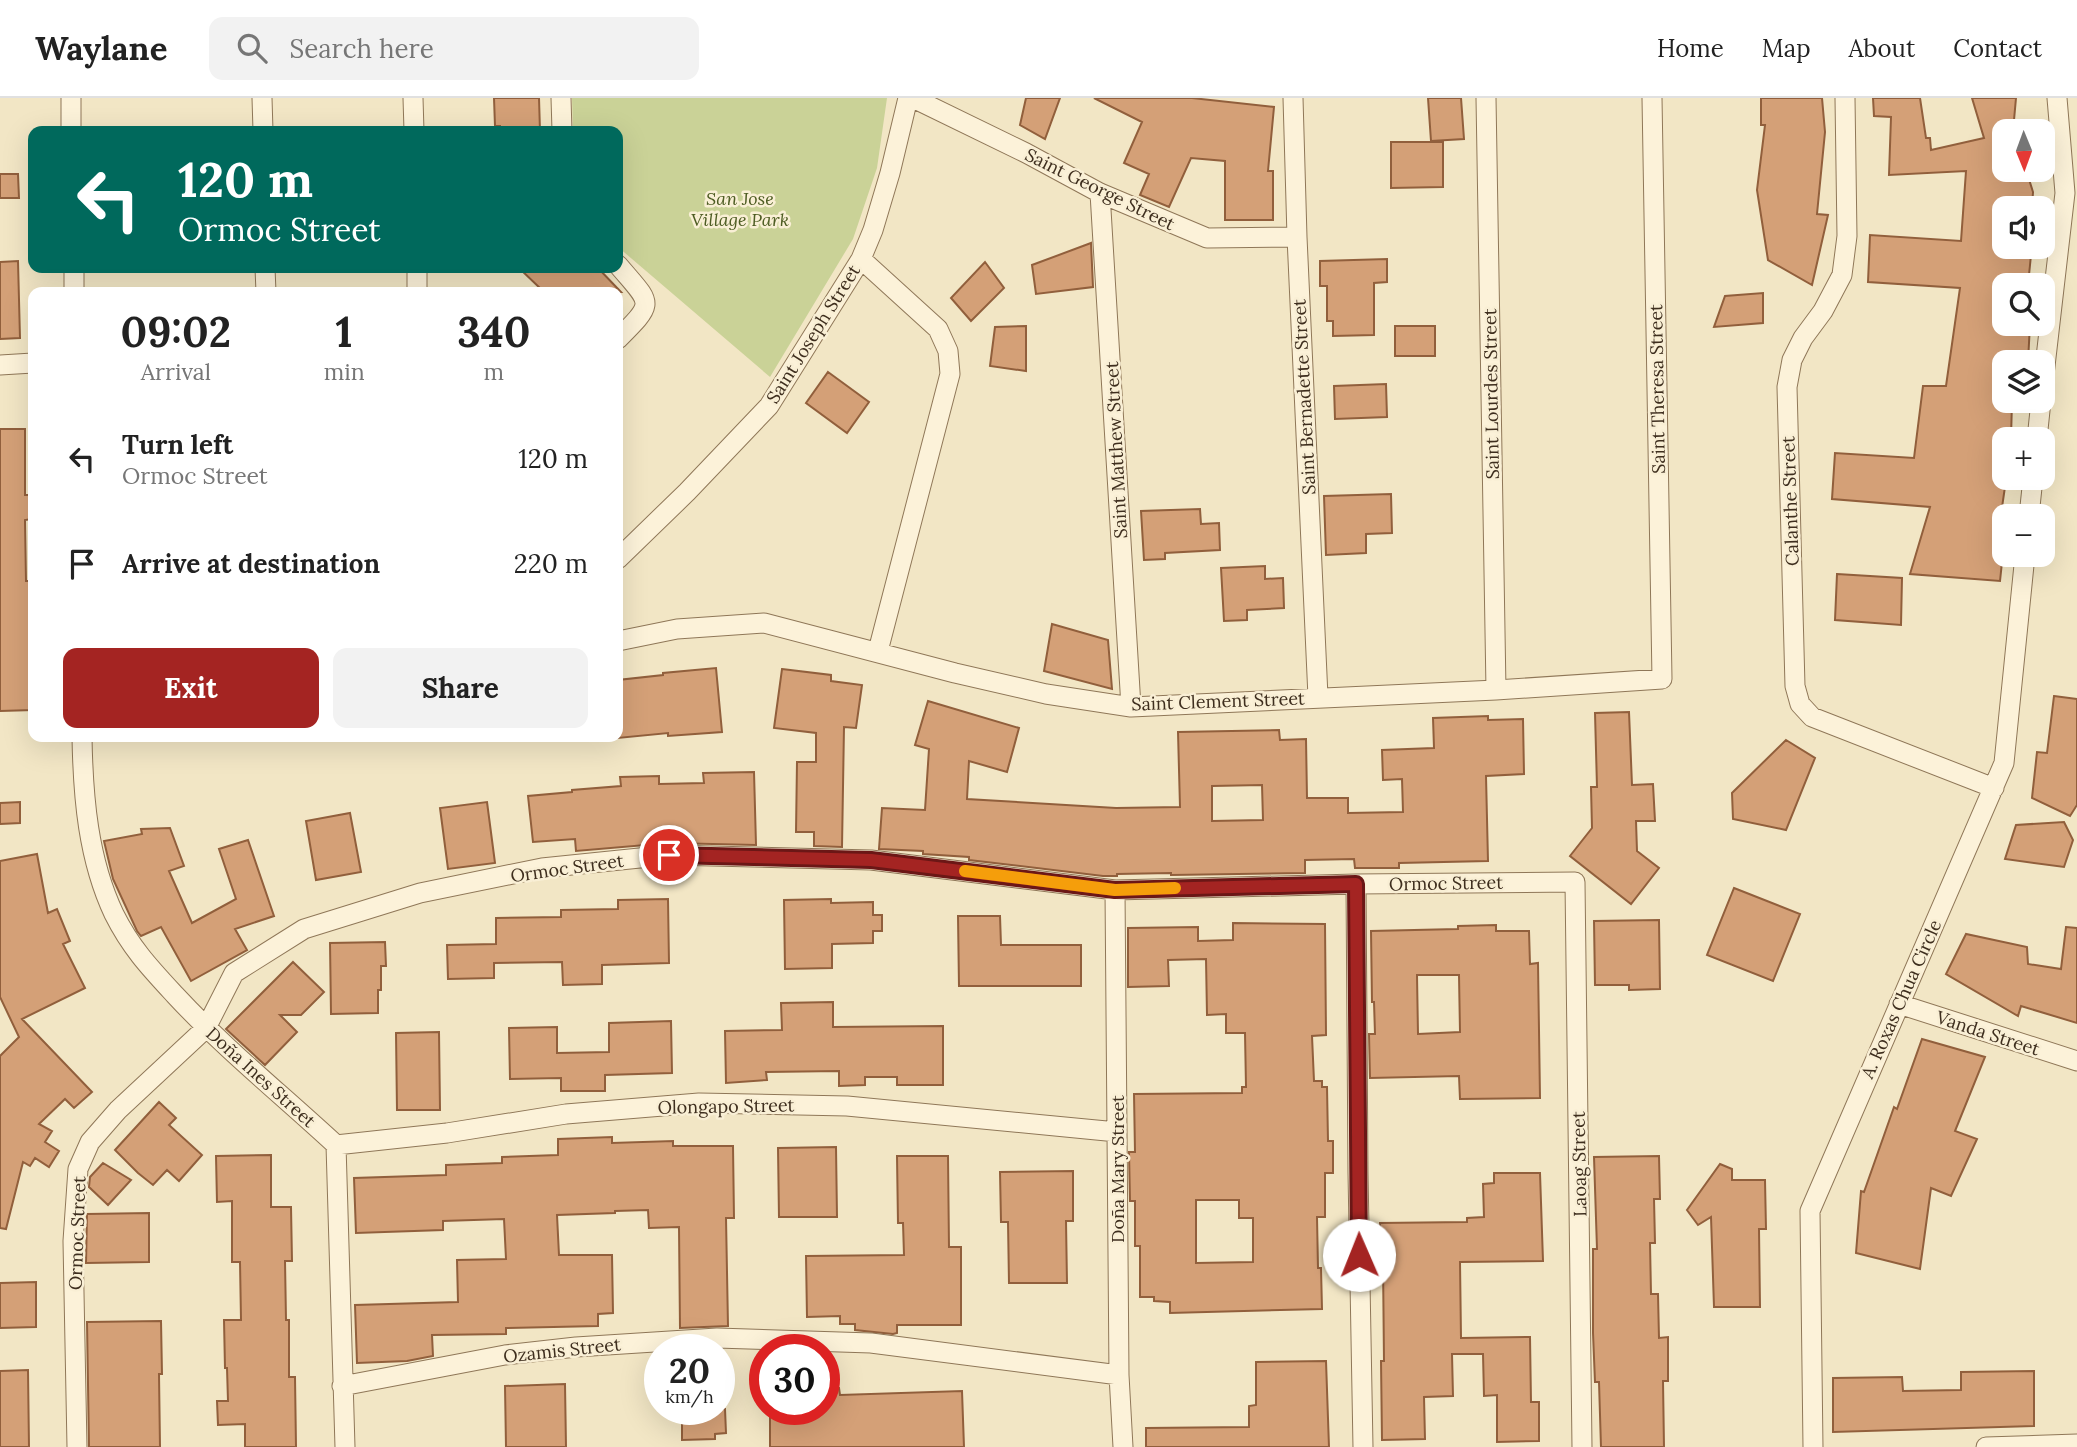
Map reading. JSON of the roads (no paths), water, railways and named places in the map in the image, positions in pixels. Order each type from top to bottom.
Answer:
[{"type":"street","points":[[71,98],[71,126]]},
{"type":"street","points":[[262,98],[263,126]]},
{"type":"street","points":[[413,98],[414,126]]},
{"type":"street","points":[[561,98],[562,126]]},
{"type":"street","name":"Saint George Street","points":[[910,98],[1026,153],[1100,193],[1207,238],[1297,237]]},
{"type":"street","name":"Saint Joseph Street","points":[[623,554],[769,406],[861,259],[891,173],[910,98]]},
{"type":"street","name":"Saint Bernadette Street","points":[[1293,98],[1318,697]]},
{"type":"street","name":"Saint Lourdes Street","points":[[1486,98],[1496,690]]},
{"type":"street","name":"Saint Theresa Street","points":[[1652,98],[1662,679]]},
{"type":"street","name":"Calanthe Street","points":[[1845,98],[1847,236],[1842,275],[1824,312],[1803,338],[1791,360],[1787,387],[1795,687],[1800,704],[1812,718],[1994,788]]},
{"type":"street","points":[[2048,350],[2071,193],[2057,98]]},
{"type":"street","name":"Saint Matthew Street","points":[[1100,193],[1131,706]]},
{"type":"street","points":[[861,259],[938,329],[948,351],[950,374],[878,652]]},
{"type":"street","points":[[623,271],[644,295],[646,303],[644,313],[623,334]]},
{"type":"street","points":[[0,365],[28,363]]},
{"type":"street","name":"A. Roxas Chua Circle","points":[[1813,1447],[1810,1211],[2004,763],[2024,567]]},
{"type":"street","name":"Saint Clement Street","points":[[623,640],[677,629],[764,623],[1033,691],[1131,706],[1496,690],[1662,679]]},
{"type":"street","name":"Doña Ines Street","points":[[82,742],[83,789],[96,866],[114,914],[138,955],[206,1028],[336,1144]]},
{"type":"street","name":"Ormoc Street","points":[[77,1447],[73,1241],[78,1169],[90,1142],[118,1110],[206,1028],[233,973],[304,929],[420,893],[542,868],[669,855],[831,858],[898,863],[1115,890],[1576,882]]},
{"type":"street","name":"Laoag Street","points":[[1576,882],[1583,1447]]},
{"type":"street","points":[[1356,884],[1363,1447]]},
{"type":"street","name":"Doña Mary Street","points":[[1115,890],[1119,1375],[1123,1447]]},
{"type":"street","name":"Vanda Street","points":[[1899,1004],[2077,1060]]},
{"type":"street","name":"Olongapo Street","points":[[336,1144],[447,1133],[566,1114],[699,1103],[847,1106],[1116,1132]]},
{"type":"street","points":[[336,1144],[345,1447]]},
{"type":"street","name":"Ozamis Street","points":[[342,1386],[505,1355],[576,1347],[718,1338],[871,1343],[1119,1375]]},
{"type":"street","points":[[1986,1447],[2077,1444]]},
{"type":"park label","name":"San Jose Village Park","points":[[740,208]]}]
